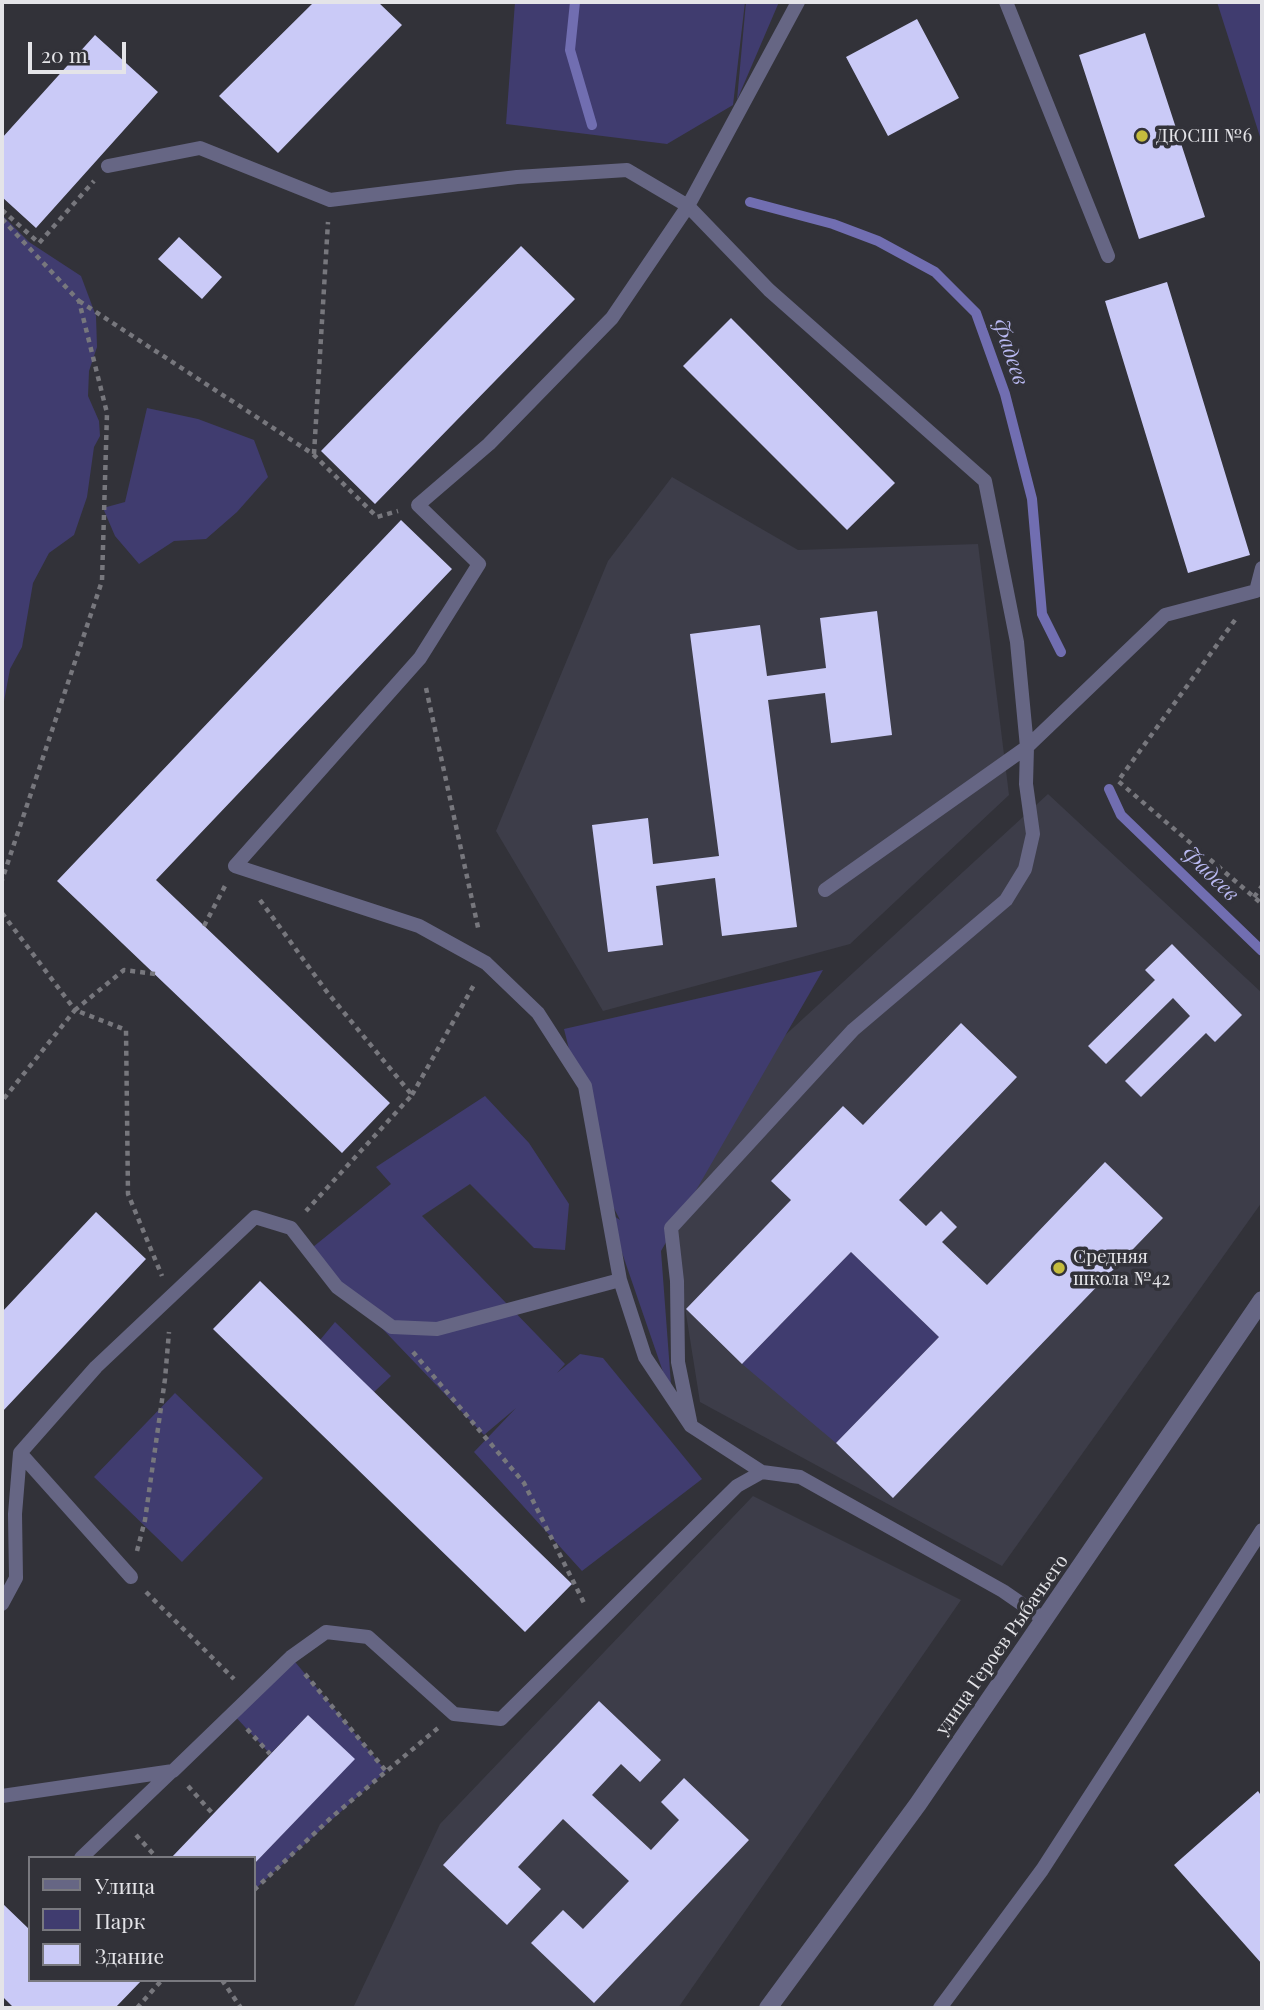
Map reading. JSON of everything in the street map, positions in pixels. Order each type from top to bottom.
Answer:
[{"type":"street","name":"улица Героев Рыбачьего","points":[[768,2008],[918,1804],[1262,1300]]},
{"type":"lane","points":[[798,2],[688,206],[612,318],[489,444],[418,505],[479,564],[420,658],[235,866],[419,926],[486,963],[538,1013],[585,1086],[620,1280],[645,1357],[691,1426],[762,1472],[800,1477],[1003,1591],[1045,1620]]},
{"type":"lane","points":[[1006,2],[1108,256]]},
{"type":"lane","points":[[108,166],[200,148],[330,200],[517,177],[627,170],[688,206],[769,290],[985,481],[1017,642],[1027,747],[1026,784],[1033,834],[1025,869],[1006,900],[853,1030],[671,1228],[677,1281],[678,1362],[691,1426]]},
{"type":"lane","points":[[825,890],[1027,747],[1165,615],[1256,592],[1262,568]]},
{"type":"lane","points":[[2,1604],[16,1578],[15,1514],[20,1453],[96,1367],[255,1217],[290,1228],[337,1287],[392,1327],[437,1329],[620,1280]]},
{"type":"lane","points":[[20,1453],[131,1577]]},
{"type":"lane","points":[[83,1856],[291,1657],[326,1632],[369,1637],[454,1714],[500,1719],[737,1486],[762,1472]]},
{"type":"lane","points":[[940,2008],[1042,1870],[1262,1530]]},
{"type":"lane","points":[[2,1796],[173,1770]]},
{"type":"path","points":[[2,210],[39,243],[108,166]]},
{"type":"path","points":[[313,454],[330,200]]},
{"type":"path","points":[[2,219],[79,301],[313,454],[377,517],[418,505]]},
{"type":"path","points":[[2,880],[102,581],[107,413],[79,301]]},
{"type":"path","points":[[1256,592],[1118,781],[1262,904]]},
{"type":"path","points":[[290,1228],[412,1095],[486,963],[420,658]]},
{"type":"path","points":[[204,926],[235,866],[327,992],[412,1095]]},
{"type":"path","points":[[1254,897],[1262,886]]},
{"type":"path","points":[[2,916],[75,1010],[2,1101]]},
{"type":"path","points":[[392,1327],[524,1483],[596,1625]]},
{"type":"path","points":[[291,1657],[386,1771]]},
{"type":"path","points":[[232,1713],[270,1755]]},
{"type":"path","points":[[256,1888],[386,1771],[454,1714]]},
{"type":"path","points":[[173,1770],[213,1814]]},
{"type":"path","points":[[137,2008],[160,1982]]},
{"type":"path","points":[[223,1982],[241,2008]]},
{"type":"shaded area","points":[[672,477],[798,550],[978,544],[1009,795],[850,944],[603,1011],[496,831],[608,561]]},
{"type":"shaded area","points":[[1048,794],[1262,993],[1262,1202],[1002,1566],[700,1402],[660,1150]]},
{"type":"shaded area","points":[[753,1496],[961,1600],[678,2008],[353,2008],[440,1824]]},
{"type":"green space","points":[[515,2],[745,2],[733,105],[667,144],[506,124]]},
{"type":"green space","points":[[746,2],[779,2],[737,100]]},
{"type":"green space","points":[[1217,2],[1262,2],[1262,143]]},
{"type":"green space","points":[[2,215],[29,242],[81,276],[96,316],[97,347],[89,371],[88,396],[99,421],[100,436],[94,447],[87,497],[74,535],[49,553],[33,583],[22,647],[10,669],[2,712]]},
{"type":"green space","points":[[147,408],[198,419],[254,440],[268,477],[237,512],[206,539],[174,541],[139,564],[115,536],[103,508],[125,502]]},
{"type":"green space","points":[[823,970],[661,1251],[672,1398],[608,1212],[620,1220],[603,1187],[564,1029]]},
{"type":"green space","points":[[485,1096],[529,1143],[569,1204],[565,1250],[534,1248],[470,1184],[422,1216],[565,1364],[557,1373],[580,1354],[603,1358],[702,1479],[582,1571],[474,1452],[516,1408],[484,1435],[308,1251],[391,1184],[376,1167]]},
{"type":"green space","points":[[851,1252],[939,1337],[836,1443],[742,1364]]},
{"type":"green space","points":[[335,1322],[391,1376],[374,1392],[320,1340]]},
{"type":"green space","points":[[175,1393],[263,1478],[182,1562],[94,1477]]},
{"type":"green space","points":[[291,1657],[386,1771],[256,1888],[256,1862],[354,1759],[308,1715],[270,1754],[232,1713]]},
{"type":"building","points":[[314,2],[378,2],[402,25],[278,153],[219,96]]},
{"type":"building","points":[[917,19],[959,98],[888,136],[846,57]]},
{"type":"building","name":"ДЮСШ №6","points":[[1145,33],[1205,217],[1139,239],[1079,55]]},
{"type":"building","points":[[95,35],[158,92],[36,228],[2,197],[2,138]]},
{"type":"building","points":[[179,237],[222,277],[202,299],[158,259]]},
{"type":"building","points":[[521,246],[575,299],[375,504],[321,451]]},
{"type":"building","points":[[1167,282],[1250,555],[1188,573],[1105,301]]},
{"type":"building","points":[[731,318],[895,483],[847,530],[683,366]]},
{"type":"building","points":[[401,520],[452,569],[156,880],[390,1103],[342,1153],[57,881]]},
{"type":"building","points":[[877,611],[892,735],[831,743],[825,693],[768,700],[797,927],[722,936],[715,878],[656,886],[663,945],[608,952],[592,825],[648,818],[653,864],[719,856],[690,634],[760,625],[767,676],[826,668],[820,618]]},
{"type":"building","points":[[1172,944],[1242,1015],[1215,1042],[1206,1033],[1141,1097],[1125,1081],[1190,1016],[1173,998],[1106,1064],[1088,1046],[1155,980],[1145,970]]},
{"type":"building","name":"Средняя школа №42","points":[[961,1023],[1017,1077],[899,1200],[926,1226],[941,1211],[957,1227],[942,1242],[987,1285],[1105,1162],[1163,1218],[893,1498],[836,1443],[939,1337],[851,1252],[742,1364],[686,1309],[791,1200],[771,1181],[843,1106],[863,1125]]},
{"type":"building","points":[[96,1212],[146,1259],[2,1412],[2,1312]]},
{"type":"building","points":[[260,1281],[572,1584],[525,1632],[213,1329]]},
{"type":"building","points":[[599,1701],[661,1760],[640,1782],[621,1764],[592,1795],[651,1850],[679,1820],[661,1802],[684,1778],[749,1840],[594,2003],[531,1943],[563,1910],[583,1929],[629,1881],[563,1819],[518,1867],[541,1889],[507,1925],[443,1865]]},
{"type":"building","points":[[308,1715],[355,1759],[256,1862],[256,1856],[173,1856]]},
{"type":"building","points":[[1258,1791],[1262,1797],[1262,1964],[1174,1865]]},
{"type":"building","points":[[2,1903],[28,1928],[28,1982],[140,1982],[115,2008],[14,2008],[2,1996]]},
{"type":"waterway","name":"Фадеев","points":[[575,2],[570,50],[592,125]]},
{"type":"waterway","name":"Фадеев","points":[[750,202],[833,224],[878,241],[935,272],[976,313],[1005,394],[1032,499],[1042,614],[1061,652]]},
{"type":"waterway","name":"Фадеев","points":[[1109,789],[1121,815],[1262,951]]},
{"type":"place","name":"ДЮСШ №6","points":[[1142,136]]},
{"type":"place","name":"Средняя школа №42","points":[[1059,1268]]}]
